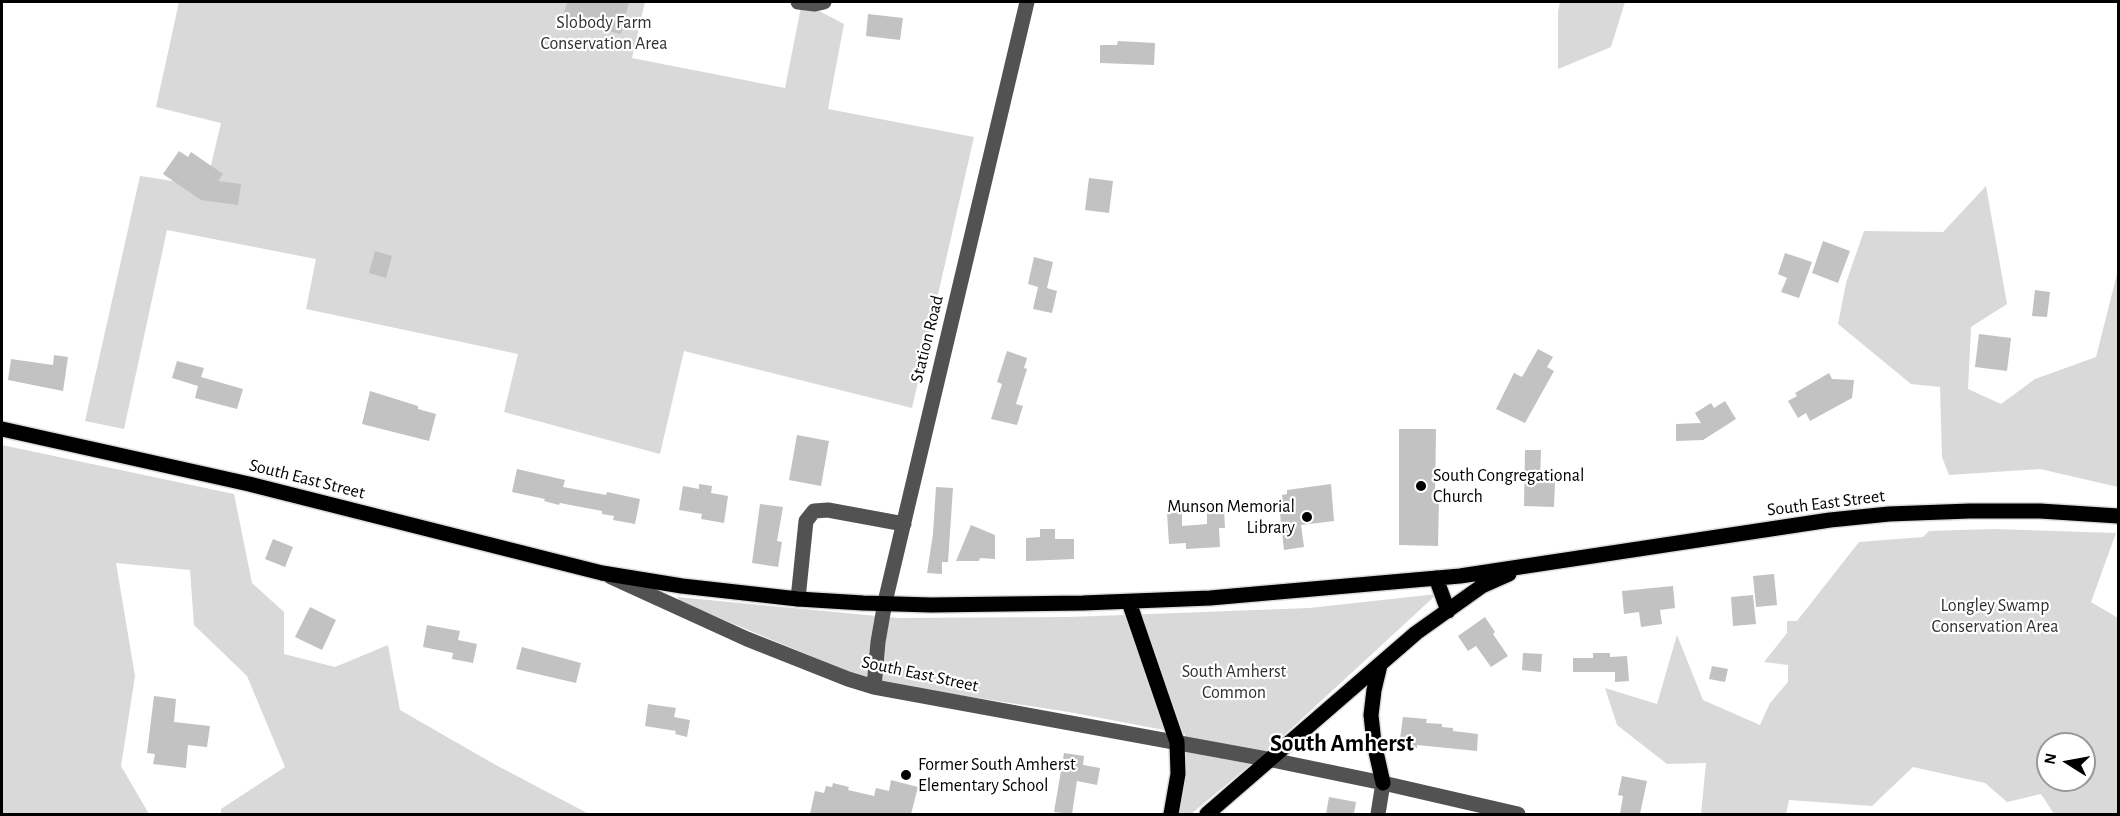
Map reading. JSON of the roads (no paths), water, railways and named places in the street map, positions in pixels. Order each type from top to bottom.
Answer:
[{"type":"main road","name":"South East Street","points":[[2,429],[249,484],[602,573],[682,586],[798,599],[931,605],[1129,602],[1210,598],[1436,578],[1830,520],[1889,514],[2040,511],[2118,516]]},
{"type":"main road","name":"South East Street","points":[[1272,759],[1416,633],[1482,586],[1541,564]]},
{"type":"main road","points":[[1436,578],[1448,610]]},
{"type":"main road","points":[[1129,602],[1177,742],[1178,774],[1171,814]]},
{"type":"main road","points":[[1380,665],[1371,716],[1383,783]]},
{"type":"main road","points":[[1207,814],[1272,759]]},
{"type":"street","points":[[798,2],[815,4],[824,2]]},
{"type":"street","name":"Station Road","points":[[874,687],[878,642],[885,602],[1027,2]]},
{"type":"street","points":[[798,599],[806,521],[814,511],[828,510],[904,524]]},
{"type":"street","name":"South East Street","points":[[602,573],[747,639],[874,687],[1272,759]]},
{"type":"street","points":[[1272,759],[1518,814]]},
{"type":"street","points":[[1378,814],[1383,783]]},
{"type":"place","name":"South Congregational Church","points":[[1421,486]]},
{"type":"place","name":"Munson Memorial Library","points":[[1307,517]]},
{"type":"place","name":"Former South Amherst Elementary School","points":[[906,775]]},
{"type":"district","name":"South Amherst","points":[[1342,744]]},
{"type":"park label","name":"Slobody Farm Conservation Area","points":[[604,33]]},
{"type":"park label","name":"Longley Swamp Conservation Area","points":[[1995,616]]},
{"type":"park label","name":"South Amherst Common","points":[[1234,682]]}]
